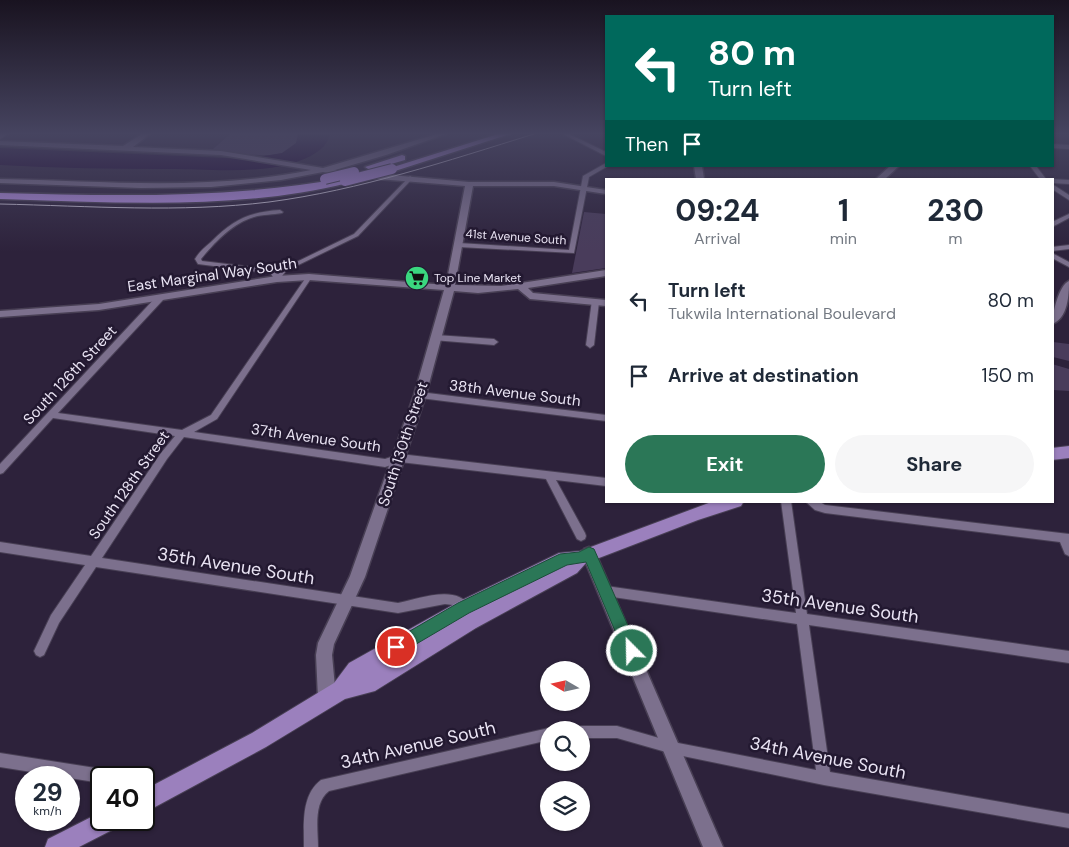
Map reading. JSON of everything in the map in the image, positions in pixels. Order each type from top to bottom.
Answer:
[{"type":"highway","points":[[0,188],[209,192],[269,187],[325,174]]},
{"type":"highway","points":[[0,196],[214,199],[278,194],[374,174]]},
{"type":"main road","points":[[1054,454],[1069,452]]},
{"type":"main road","points":[[334,694],[356,670],[464,608],[565,558],[585,556],[695,514],[730,503]]},
{"type":"main road","points":[[155,796],[259,740],[334,694],[368,684],[470,622],[571,568],[585,556]]},
{"type":"main road","points":[[56,847],[90,829]]},
{"type":"street","points":[[292,176],[297,174]]},
{"type":"street","points":[[0,181],[186,185],[250,182],[292,176],[325,174],[410,178],[469,184],[546,184],[605,192]]},
{"type":"street","points":[[582,188],[589,174]]},
{"type":"street","points":[[280,212],[267,212],[236,221],[200,256],[198,259],[200,263],[269,271],[274,273],[277,279],[284,270],[356,235],[410,178]]},
{"type":"street","points":[[1054,181],[1069,182]]},
{"type":"street","name":"South 130th Street","points":[[334,694],[325,649],[357,577],[420,396],[450,288],[469,184]]},
{"type":"street","points":[[1054,187],[1069,198]]},
{"type":"street","name":"41st Avenue South","points":[[459,245],[572,252],[582,188]]},
{"type":"street","points":[[1054,224],[1069,216]]},
{"type":"street","points":[[1054,219],[1069,225]]},
{"type":"street","points":[[1054,249],[1069,247]]},
{"type":"street","points":[[1054,256],[1069,265]]},
{"type":"street","name":"East Marginal Way South","points":[[0,314],[99,307],[277,279],[309,277],[478,290],[520,286],[605,273]]},
{"type":"street","name":"South 128th Street","points":[[40,651],[55,619],[164,456],[181,435],[214,417],[309,277]]},
{"type":"street","points":[[1054,319],[1057,316],[1069,284]]},
{"type":"street","points":[[520,286],[530,296]]},
{"type":"street","points":[[478,290],[495,294],[605,303]]},
{"type":"street","name":"South 126th Street","points":[[0,470],[160,298]]},
{"type":"street","points":[[590,345],[595,302]]},
{"type":"street","points":[[436,338],[494,342]]},
{"type":"street","name":"38th Avenue South","points":[[420,396],[605,418]]},
{"type":"street","name":"37th Avenue South","points":[[52,415],[385,463],[400,458],[605,482]]},
{"type":"street","points":[[549,476],[582,536]]},
{"type":"street","points":[[786,503],[824,778]]},
{"type":"street","points":[[813,503],[824,509],[1066,539],[1069,551]]},
{"type":"street","name":"35th Avenue South","points":[[0,547],[398,608],[445,599],[455,600],[464,608]]},
{"type":"street","points":[[585,556],[606,591],[713,847]]},
{"type":"street","name":"35th Avenue South","points":[[606,591],[1069,657]]},
{"type":"street","name":"34th Avenue South","points":[[590,732],[617,732],[672,748],[824,778],[1069,821]]},
{"type":"street","name":"34th Avenue South","points":[[311,847],[314,798],[318,788],[540,736]]},
{"type":"street","points":[[0,760],[90,774]]},
{"type":"shaded area","points":[[584,212],[605,214],[605,268],[572,273]]},
{"type":"shaded area","points":[[1054,342],[1069,344],[1069,361],[1054,357]]},
{"type":"shaded area","points":[[1054,365],[1069,369],[1069,391],[1054,390]]},
{"type":"tram line","points":[[0,204],[169,208],[236,205],[303,197],[401,174]]},
{"type":"place","name":"Top Line Market","points":[[417,278]]},
{"type":"route","points":[[396,647],[464,608],[565,558],[580,558],[589,554],[632,651]]}]
